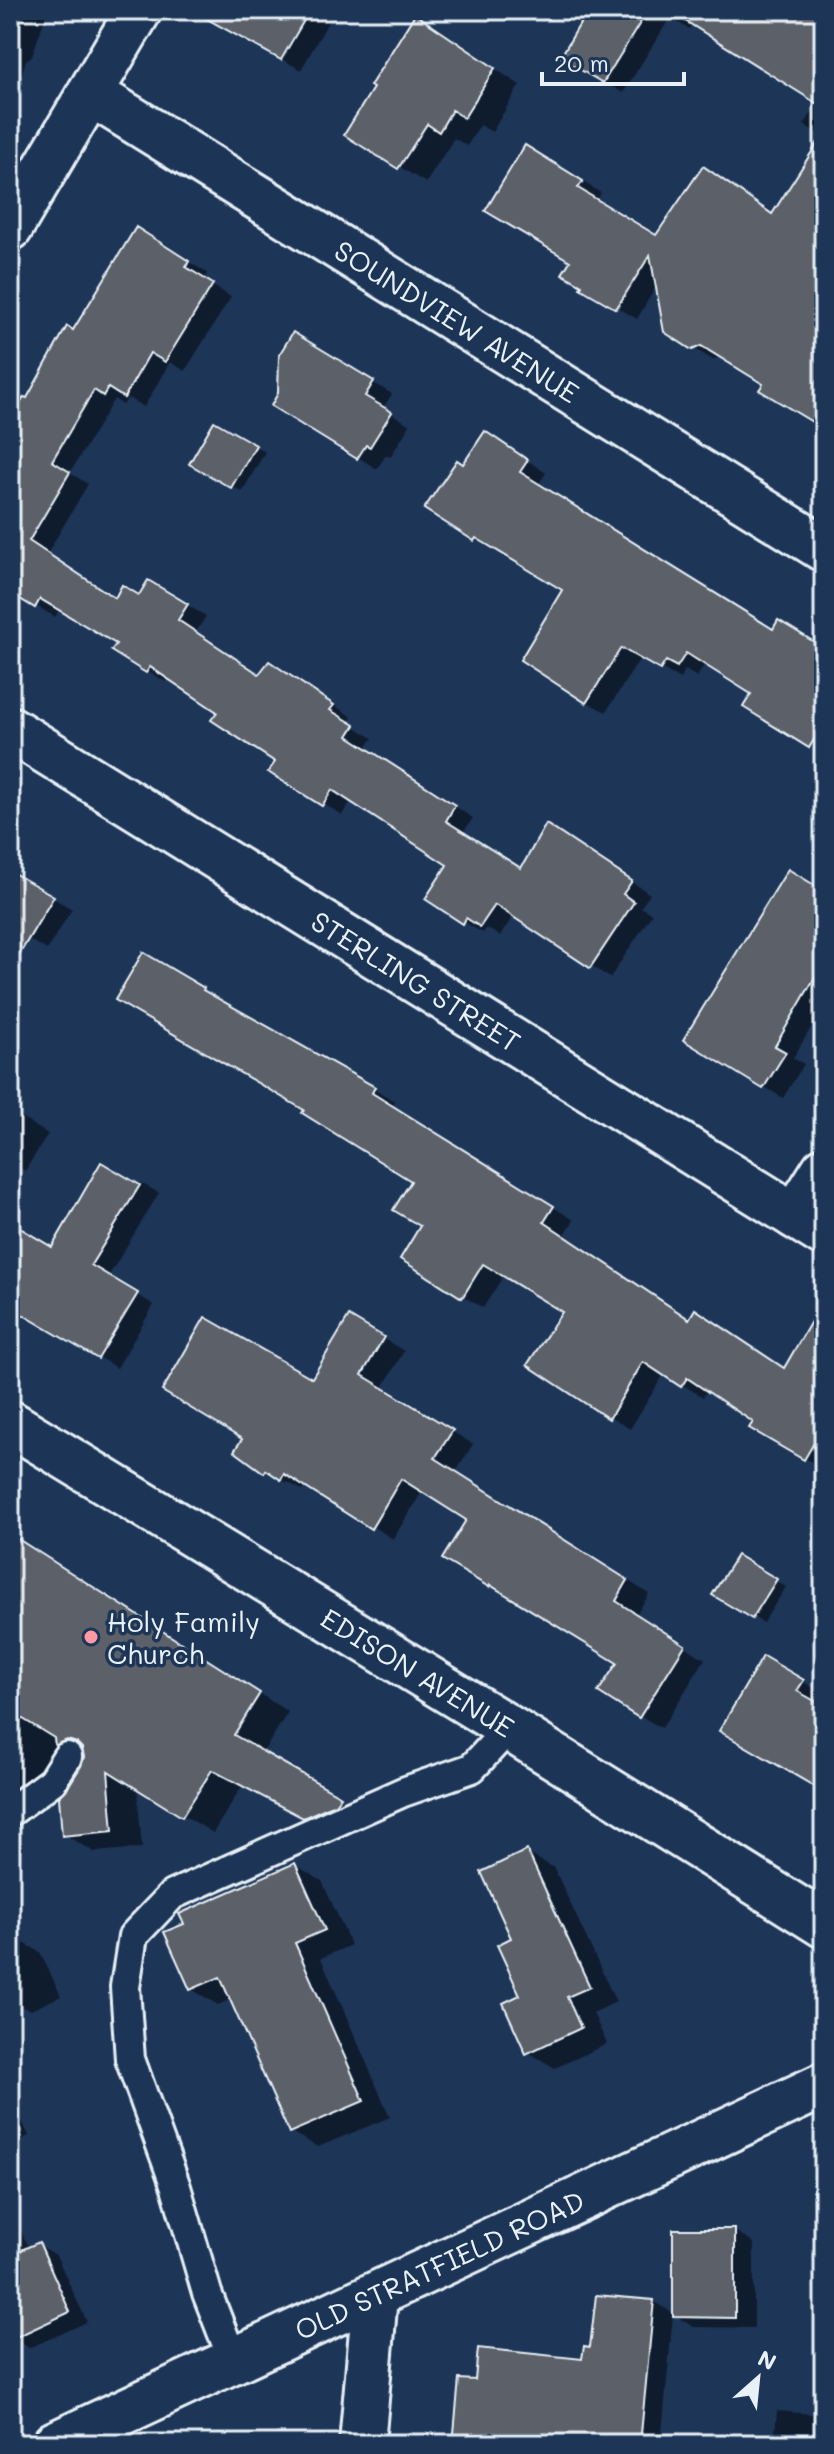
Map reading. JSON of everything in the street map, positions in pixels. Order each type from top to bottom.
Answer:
[{"type":"street","points":[[10,228],[139,10]]},
{"type":"street","name":"SOUNDVIEW AVENUE","points":[[90,93],[824,549]]},
{"type":"street","name":"STERLING STREET","points":[[10,729],[810,1225]]},
{"type":"street","points":[[810,1225],[824,1170]]},
{"type":"street","name":"EDISON AVENUE","points":[[10,1423],[824,1925]]},
{"type":"street","name":"OLD STRATFIELD ROAD","points":[[55,2444],[824,2085]]},
{"type":"street","points":[[362,2444],[375,2296]]},
{"type":"lane","points":[[233,2360],[207,2293],[176,2187],[130,2059],[125,1987],[133,1936],[172,1895],[403,1792],[472,1768],[509,1728]]},
{"type":"lane","points":[[10,1812],[52,1781],[67,1757]]},
{"type":"building","points":[[191,10],[310,10],[281,60]]},
{"type":"building","points":[[588,10],[648,10],[603,83],[560,58]]},
{"type":"building","points":[[668,10],[824,10],[824,108]]},
{"type":"building","points":[[415,14],[495,68],[464,118],[452,110],[439,132],[427,124],[398,169],[344,135]]},
{"type":"building","points":[[824,133],[824,429],[759,390],[763,384],[701,346],[692,350],[664,332],[650,255],[616,309],[562,274],[570,261],[485,211],[525,145],[583,181],[578,188],[656,235],[703,166],[772,214]]},
{"type":"building","points":[[136,227],[189,261],[186,267],[213,284],[165,362],[150,353],[124,398],[108,388],[103,396],[94,390],[52,461],[70,472],[29,541],[115,598],[122,585],[139,595],[148,580],[188,604],[178,620],[259,674],[269,661],[334,705],[330,710],[355,725],[348,736],[455,805],[446,821],[521,868],[546,824],[632,881],[623,894],[634,902],[590,968],[495,905],[480,927],[466,918],[463,924],[425,899],[447,865],[332,790],[322,806],[268,772],[275,762],[211,720],[217,712],[150,667],[146,673],[111,651],[116,644],[40,599],[35,608],[10,593],[10,421],[24,397],[27,398],[67,326],[73,330]]},
{"type":"building","points":[[293,332],[374,381],[365,396],[392,412],[370,447],[366,445],[357,459],[271,406],[278,393],[279,355]]},
{"type":"building","points":[[214,421],[256,445],[231,488],[189,464]]},
{"type":"building","points":[[485,431],[528,460],[520,472],[773,629],[778,620],[824,648],[824,723],[809,748],[743,707],[751,694],[686,653],[677,667],[666,661],[660,670],[621,648],[586,703],[520,660],[562,590],[424,509],[457,460],[463,464]]},
{"type":"building","points":[[788,869],[824,891],[824,962],[775,1046],[786,1052],[763,1089],[683,1040]]},
{"type":"building","points":[[10,871],[54,896],[10,970]]},
{"type":"building","points":[[143,952],[203,990],[375,1087],[372,1093],[554,1206],[544,1222],[689,1319],[695,1309],[784,1368],[824,1299],[824,1426],[804,1460],[749,1428],[753,1422],[687,1378],[681,1387],[643,1362],[609,1419],[527,1365],[562,1312],[483,1264],[462,1298],[400,1259],[420,1226],[393,1210],[411,1181],[302,1113],[304,1110],[115,1000]]},
{"type":"building","points":[[101,1162],[140,1185],[91,1265],[138,1293],[98,1359],[10,1307],[10,1222],[52,1247]]},
{"type":"building","points":[[349,1316],[384,1337],[362,1375],[453,1430],[435,1458],[628,1580],[616,1601],[685,1645],[639,1718],[598,1692],[617,1663],[442,1559],[466,1520],[401,1479],[371,1529],[284,1474],[281,1480],[266,1470],[264,1473],[234,1451],[242,1439],[162,1391],[205,1317],[312,1378]]},
{"type":"building","name":"Holy Family Church","points":[[10,1534],[260,1693],[234,1735],[341,1796],[335,1804],[303,1818],[212,1770],[182,1817],[108,1771],[113,1831],[62,1836],[59,1797],[84,1757],[77,1743],[67,1740],[55,1746],[54,1738],[10,1711]]},
{"type":"building","points":[[737,1555],[777,1579],[752,1619],[712,1595]]},
{"type":"building","points":[[763,1656],[804,1680],[797,1691],[824,1706],[824,1792],[719,1731]]},
{"type":"building","points":[[527,1850],[590,1987],[567,1997],[581,2028],[526,2054],[503,2003],[520,1995],[497,1945],[511,1938],[481,1872]]},
{"type":"building","points":[[295,1863],[325,1930],[295,1943],[364,2101],[289,2133],[220,1977],[190,1990],[164,1932],[184,1924],[179,1914]]},
{"type":"building","points":[[673,2229],[735,2229],[735,2318],[673,2317]]},
{"type":"building","points":[[39,2242],[70,2312],[10,2340],[10,2255]]},
{"type":"building","points":[[596,2295],[654,2300],[640,2444],[453,2444],[459,2379],[475,2380],[478,2348],[582,2359],[584,2346],[590,2347]]},
{"type":"place","name":"Holy Family Church","points":[[91,1637]]}]
